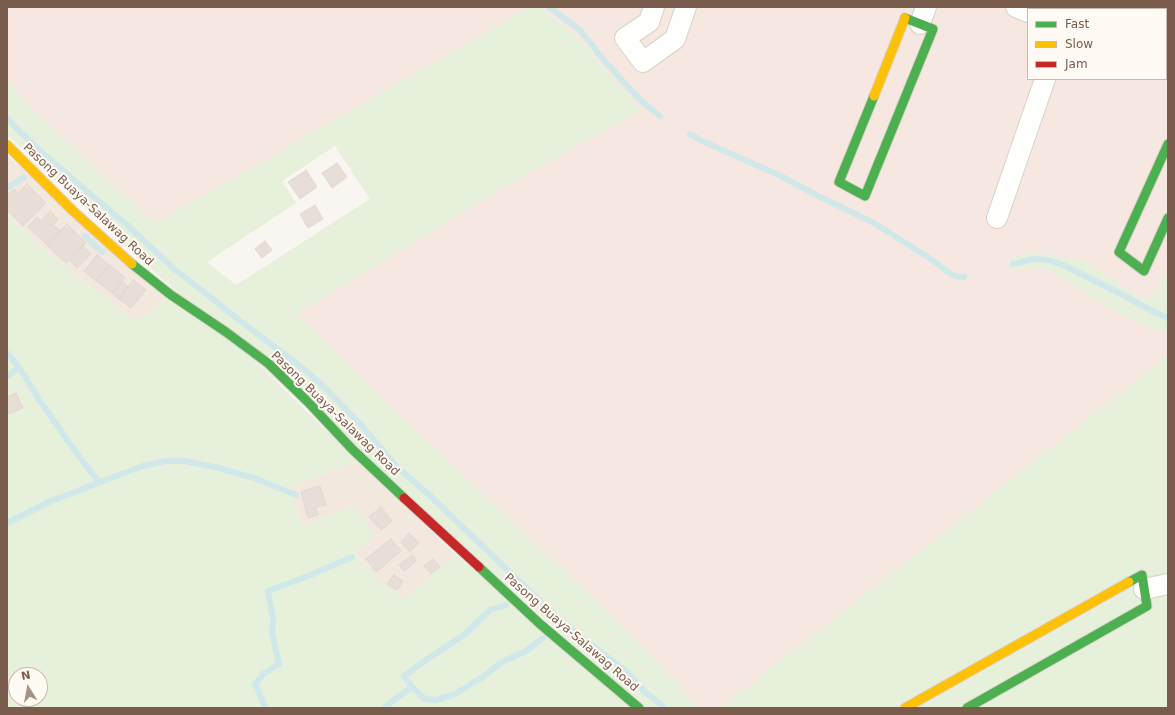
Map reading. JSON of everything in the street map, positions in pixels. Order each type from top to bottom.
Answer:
[{"type":"street","points":[[654,7],[648,22],[625,38],[643,62],[675,39],[686,7]]},
{"type":"street","points":[[1016,7],[1027,12]]},
{"type":"street","points":[[923,16],[933,30],[865,196],[839,182],[905,18],[923,16]]},
{"type":"street","points":[[997,218],[1045,80]]},
{"type":"street","points":[[1168,144],[1119,252],[1144,271],[1168,218]]},
{"type":"street","name":"Pasong Buaya-Salawag Road","points":[[7,145],[67,204],[134,266],[269,364],[308,402],[352,449],[426,519],[540,624],[639,708]]},
{"type":"street","points":[[905,708],[1142,575],[1147,606],[967,708]]},
{"type":"street","points":[[1144,589],[1168,584]]},
{"type":"shaded area","points":[[7,7],[530,7],[155,223],[36,112],[7,82]]},
{"type":"shaded area","points":[[539,7],[1168,7],[1168,708],[745,708],[734,697],[720,708],[698,708],[681,687],[656,661],[556,562],[382,399],[297,314],[501,189],[640,110],[590,51],[567,28]]},
{"type":"shaded area","points":[[7,155],[167,299],[137,321],[72,273],[7,215]]},
{"type":"shaded area","points":[[358,461],[456,555],[405,599],[384,586],[354,552],[354,506],[303,526],[290,487]]},
{"type":"green space","points":[[530,7],[539,7],[567,28],[590,51],[641,110],[501,189],[297,314],[382,399],[556,562],[656,661],[681,687],[698,708],[645,708],[130,250],[7,135],[7,82],[36,112],[155,223]],"holes":[[[335,146],[370,199],[236,285],[207,262],[296,203],[282,181]]]},
{"type":"green space","points":[[7,215],[72,273],[137,321],[167,299],[240,347],[358,461],[290,487],[303,526],[354,506],[376,535],[354,553],[384,586],[405,598],[456,555],[632,708],[7,708]]},
{"type":"green space","points":[[1032,252],[1088,262],[1134,294],[1148,301],[1168,272],[1168,332],[1146,327],[1101,304],[1059,275],[1045,269],[1030,267],[1011,271],[1011,258]]},
{"type":"green space","points":[[1168,355],[1168,708],[720,708],[914,556]]},
{"type":"building","points":[[337,163],[347,177],[332,188],[322,173]]},
{"type":"building","points":[[306,170],[317,187],[300,199],[288,182]]},
{"type":"building","points":[[27,184],[46,203],[23,226],[7,210],[7,195],[14,189],[18,193]]},
{"type":"building","points":[[315,205],[323,219],[308,228],[300,214]]},
{"type":"building","points":[[50,211],[58,219],[53,225],[60,231],[47,245],[28,227],[37,217],[41,221]]},
{"type":"building","points":[[67,224],[86,243],[66,263],[47,245]]},
{"type":"building","points":[[265,241],[272,250],[262,258],[255,249]]},
{"type":"building","points":[[83,246],[91,254],[77,268],[69,260]]},
{"type":"building","points":[[97,255],[109,265],[96,281],[84,271]]},
{"type":"building","points":[[109,265],[125,277],[112,293],[96,281]]},
{"type":"building","points":[[133,280],[146,290],[131,308],[119,299]]},
{"type":"building","points":[[122,281],[128,287],[119,299],[112,293]]},
{"type":"building","points":[[16,393],[23,408],[9,414],[7,411],[7,397]]},
{"type":"building","points":[[320,486],[326,505],[316,507],[318,515],[308,518],[301,492]]},
{"type":"building","points":[[381,507],[392,521],[381,530],[369,517]]},
{"type":"building","points":[[409,533],[419,543],[410,552],[401,542]]},
{"type":"building","points":[[391,539],[401,551],[376,572],[366,559]]},
{"type":"building","points":[[412,555],[417,560],[404,571],[399,565]]},
{"type":"building","points":[[433,559],[440,567],[431,574],[424,566]]},
{"type":"building","points":[[394,575],[403,581],[397,590],[387,584]]},
{"type":"waterway","points":[[549,7],[581,31],[602,58],[639,99],[660,116]]},
{"type":"waterway","points":[[7,118],[48,158],[127,225],[173,268],[306,371],[361,425],[397,467],[426,492],[562,622],[628,673],[644,691],[665,708]]},
{"type":"waterway","points":[[690,134],[702,141],[779,175],[874,223],[937,263],[946,271],[955,276],[964,277]]},
{"type":"waterway","points":[[7,188],[24,177]]},
{"type":"waterway","points":[[85,236],[102,252]]},
{"type":"waterway","points":[[1013,264],[1034,259],[1048,260],[1063,265],[1168,318]]},
{"type":"waterway","points":[[7,353],[19,367],[40,401],[99,482]]},
{"type":"waterway","points":[[7,377],[19,367]]},
{"type":"waterway","points":[[7,523],[51,501],[143,466],[166,461],[184,461],[215,467],[257,479],[296,495]]},
{"type":"waterway","points":[[266,708],[255,685],[263,674],[279,664],[272,632],[273,619],[268,591],[352,557]]},
{"type":"waterway","points":[[384,708],[412,687],[404,676],[464,635],[490,610],[506,605]]},
{"type":"waterway","points":[[412,687],[425,699],[436,700],[453,695],[481,678],[502,662],[526,651],[543,638]]},
{"type":"traffic: fast","points":[[874,96],[839,182],[865,196],[933,29],[905,18]]},
{"type":"traffic: fast","points":[[1168,144],[1119,252],[1144,271],[1168,218]]},
{"type":"traffic: fast","points":[[132,264],[171,295],[226,332],[269,364],[308,402],[352,449],[404,498]]},
{"type":"traffic: fast","points":[[479,567],[540,624],[639,708]]},
{"type":"traffic: fast","points":[[967,708],[1147,606],[1142,575],[1129,582]]},
{"type":"traffic: slow","points":[[874,96],[905,18]]},
{"type":"traffic: slow","points":[[7,145],[72,210],[132,264]]},
{"type":"traffic: slow","points":[[905,708],[1129,582]]},
{"type":"traffic: jam","points":[[404,498],[479,567]]}]
